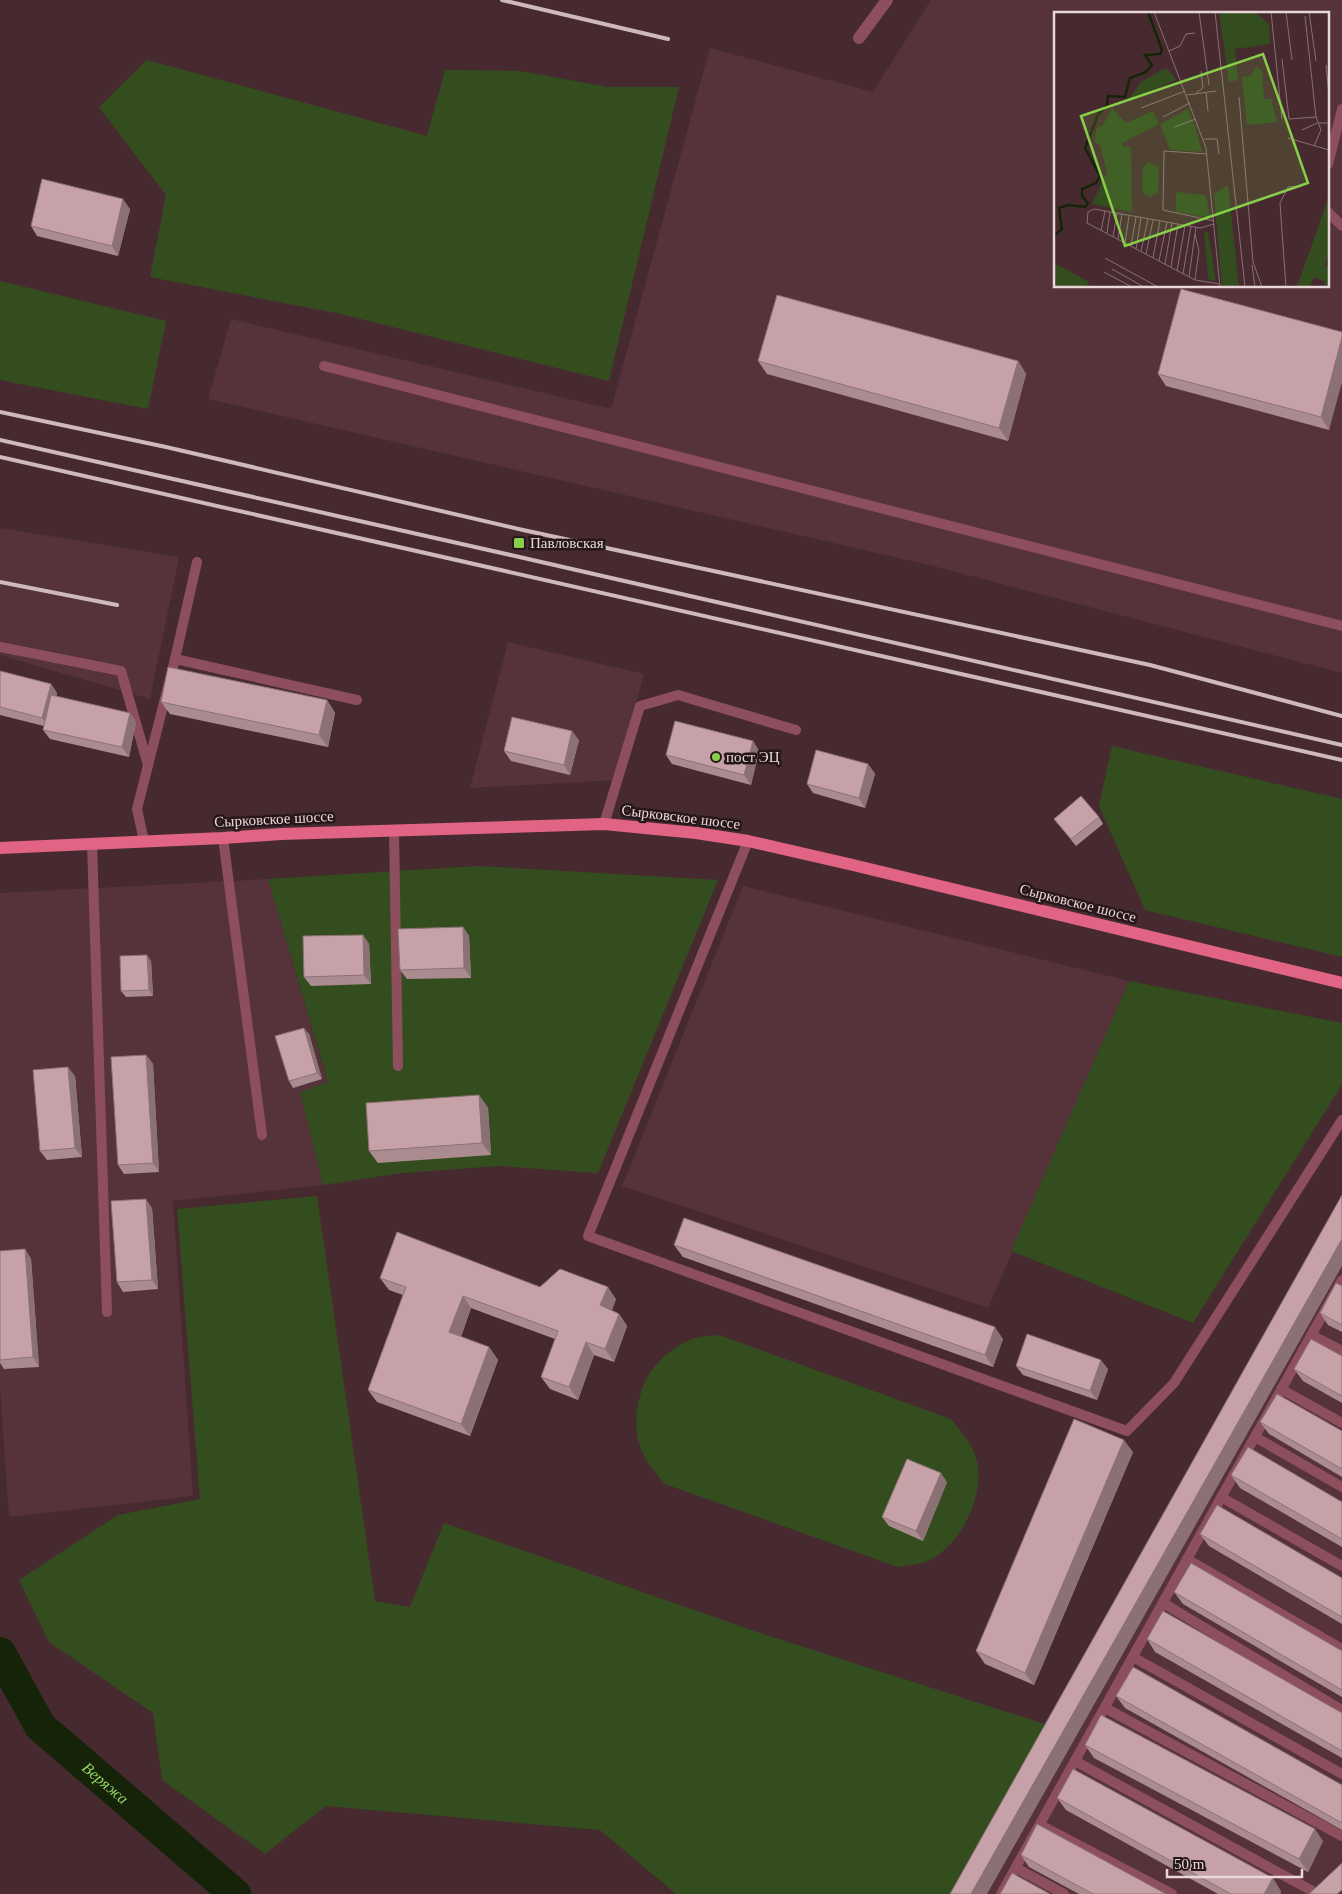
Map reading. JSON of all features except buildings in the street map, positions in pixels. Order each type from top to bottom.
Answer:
[{"type":"main road","name":"Сырковское шоссе","points":[[0,848],[281,834],[604,824],[696,833],[748,841],[1342,983]]},
{"type":"street","points":[[859,38],[887,0]]},
{"type":"lane","points":[[1330,156],[1342,110]]},
{"type":"lane","points":[[1330,214],[1342,226]]},
{"type":"lane","points":[[324,366],[1342,626]]},
{"type":"lane","points":[[144,841],[137,809],[176,659],[197,562]]},
{"type":"lane","points":[[0,647],[121,671],[148,766]]},
{"type":"lane","points":[[176,659],[357,700]]},
{"type":"lane","points":[[604,824],[640,706],[678,695],[796,730]]},
{"type":"lane","points":[[394,831],[398,1066]]},
{"type":"lane","points":[[223,838],[262,1135]]},
{"type":"lane","points":[[748,841],[588,1236],[1127,1431],[1174,1383],[1342,1120]]},
{"type":"lane","points":[[92,844],[107,1312]]},
{"type":"lane","points":[[1002,1894],[1342,1280]]},
{"type":"lane","points":[[1312,1335],[1342,1352]]},
{"type":"lane","points":[[1281,1389],[1342,1423]]},
{"type":"lane","points":[[1255,1437],[1342,1488]]},
{"type":"lane","points":[[1221,1498],[1342,1566]]},
{"type":"lane","points":[[1187,1558],[1342,1649]]},
{"type":"lane","points":[[1163,1603],[1342,1710]]},
{"type":"lane","points":[[1133,1657],[1342,1774]]},
{"type":"lane","points":[[1105,1708],[1342,1836]]},
{"type":"lane","points":[[1075,1761],[1315,1891]]},
{"type":"lane","points":[[1040,1825],[1172,1894]]},
{"type":"lane","points":[[1016,1868],[1064,1894]]},
{"type":"shaded area","points":[[931,0],[1342,0],[1342,673],[933,566],[208,399],[231,319],[611,409],[710,48],[873,92]]},
{"type":"shaded area","points":[[0,528],[179,557],[150,699],[0,655]]},
{"type":"shaded area","points":[[508,642],[644,674],[616,780],[470,788]]},
{"type":"shaded area","points":[[268,879],[328,1083],[300,1092],[323,1185],[173,1201],[193,1496],[9,1517],[0,1388],[0,893]]},
{"type":"shaded area","points":[[743,886],[1129,981],[988,1308],[622,1186]]},
{"type":"shaded area","points":[[1342,1203],[1342,1894],[952,1894]]},
{"type":"green space","points":[[147,60],[427,136],[445,70],[520,71],[608,87],[679,87],[609,381],[341,314],[150,277],[166,195],[99,107]]},
{"type":"green space","points":[[0,281],[166,321],[148,409],[0,380]]},
{"type":"green space","points":[[1112,746],[1342,799],[1342,957],[1145,910],[1099,806]]},
{"type":"green space","points":[[479,866],[718,880],[598,1173],[498,1166],[402,1173],[323,1185],[300,1092],[328,1082],[268,879]]},
{"type":"green space","points":[[1129,981],[1342,1023],[1342,1081],[1340,1088],[1193,1323],[1011,1251]]},
{"type":"green space","points":[[317,1196],[375,1601],[410,1607],[444,1523],[763,1634],[1048,1725],[952,1894],[676,1894],[600,1830],[326,1806],[265,1854],[162,1780],[153,1713],[49,1642],[19,1580],[118,1515],[200,1499],[177,1209]]},
{"type":"green space","points":[[719,1335],[951,1419],[965,1437],[976,1458],[978,1487],[968,1518],[949,1545],[938,1555],[925,1562],[898,1567],[665,1484],[645,1457],[637,1437],[638,1404],[641,1393],[649,1374],[672,1350],[692,1339]]},
{"type":"waterway","name":"Веряжа","points":[[0,1653],[40,1726],[235,1894]]},
{"type":"railway","points":[[502,0],[668,39]]},
{"type":"railway","points":[[0,412],[166,447],[523,530],[1150,665],[1342,716]]},
{"type":"railway","points":[[0,440],[1342,745]]},
{"type":"railway","points":[[0,457],[1342,760]]},
{"type":"railway","points":[[0,582],[117,605]]},
{"type":"place","name":"Павловская","points":[[519,543]]},
{"type":"place","name":"пост ЭЦ","points":[[716,757]]}]
